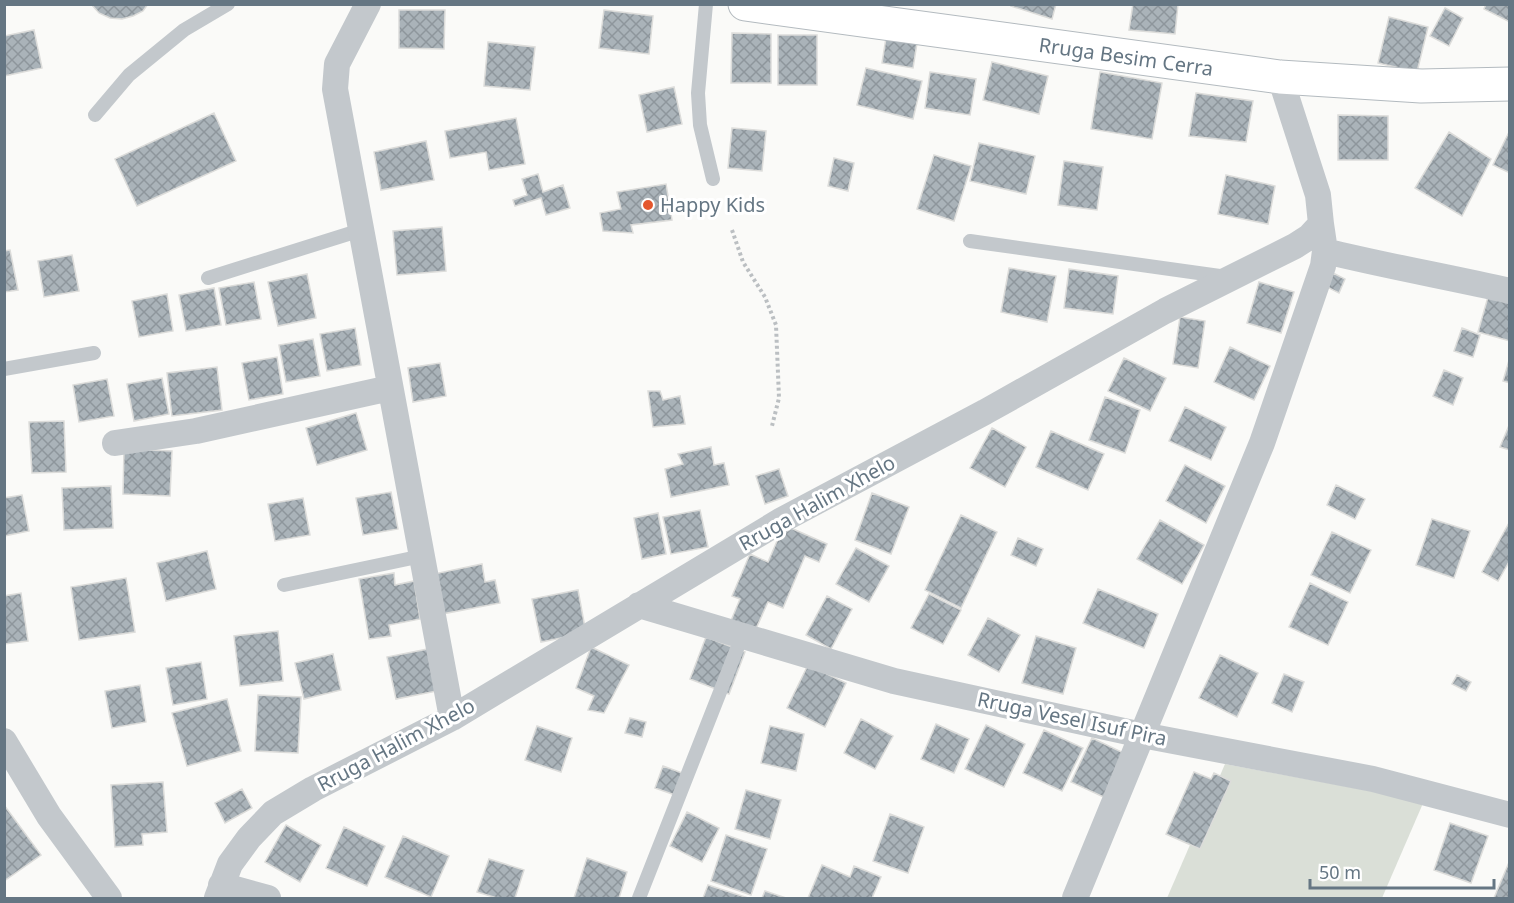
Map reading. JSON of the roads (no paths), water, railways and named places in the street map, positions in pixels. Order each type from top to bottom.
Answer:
[{"type":"street","points":[[368,4],[337,64],[335,89],[452,718]]},
{"type":"street","name":"Rruga Besim Cerra","points":[[745,4],[833,10],[1280,77],[1421,86],[1509,84]]},
{"type":"street","points":[[1075,898],[1262,443],[1323,266],[1325,251],[1318,195],[1280,77]]},
{"type":"street","name":"Rruga Halim Xhelo","points":[[219,892],[230,864],[249,838],[273,813],[313,789],[452,718],[782,520],[985,412],[1165,311],[1295,246],[1309,237],[1322,224]]},
{"type":"street","points":[[1325,251],[1392,268],[1509,291]]},
{"type":"street","points":[[115,443],[196,431],[390,388]]},
{"type":"street","name":"Rruga Vesel Isuf Pira","points":[[639,605],[894,681],[1142,735],[1374,779],[1509,816]]},
{"type":"street","points":[[4,741],[49,816],[109,898]]},
{"type":"street","points":[[219,892],[268,898]]},
{"type":"lane","points":[[95,115],[129,75],[184,30],[228,4]]},
{"type":"lane","points":[[706,4],[698,93],[700,125],[713,179]]},
{"type":"lane","points":[[208,278],[361,230]]},
{"type":"lane","points":[[970,240],[1232,278]]},
{"type":"lane","points":[[4,369],[93,353]]},
{"type":"lane","points":[[284,585],[422,556]]},
{"type":"lane","points":[[639,898],[742,636]]},
{"type":"place","name":"Happy Kids","points":[[648,205]]}]
